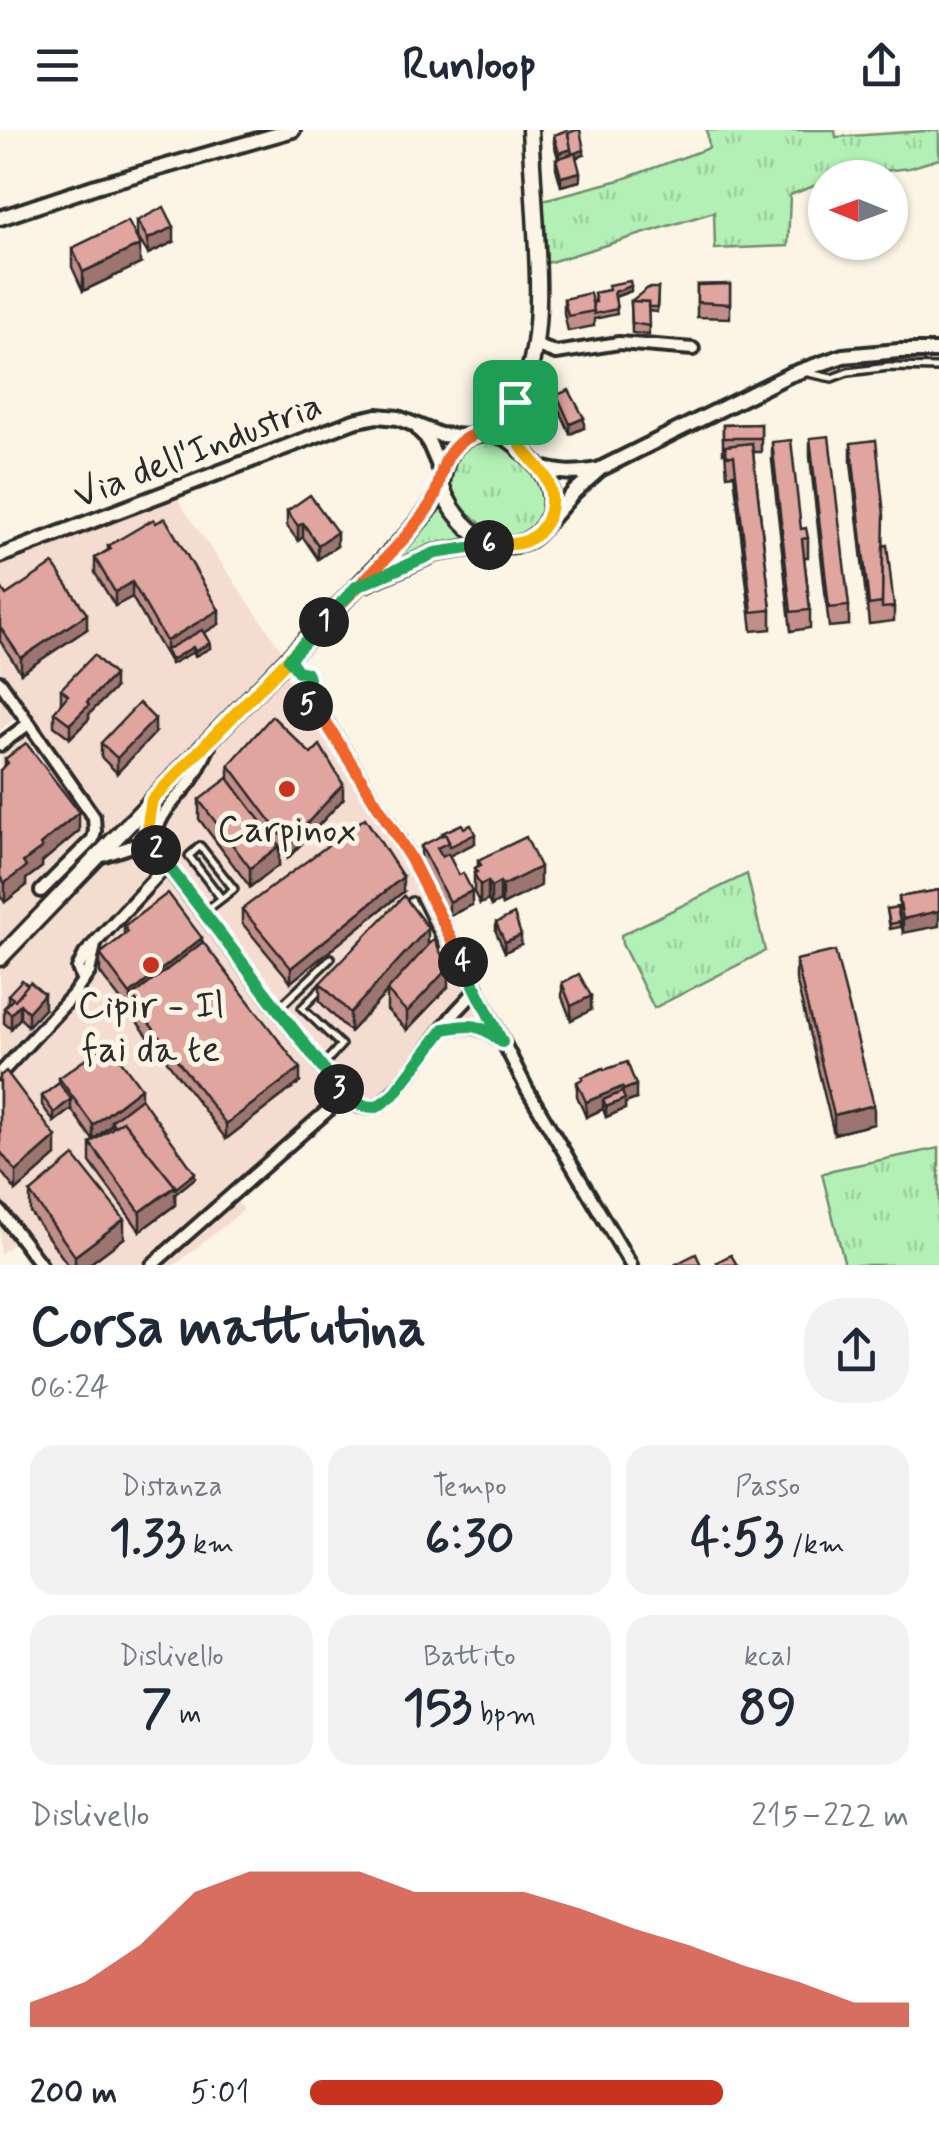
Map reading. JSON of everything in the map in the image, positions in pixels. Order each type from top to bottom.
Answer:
[{"type":"main road","points":[[0,958],[407,535],[430,506],[449,455],[467,437],[495,426],[508,414],[528,375],[536,345],[539,289],[530,130]]},
{"type":"main road","points":[[515,402],[515,429],[525,453]]},
{"type":"main road","points":[[356,587],[435,553],[529,540],[546,524],[552,499],[539,466],[508,440],[484,432]]},
{"type":"main road","points":[[441,479],[457,515],[492,544]]},
{"type":"street","points":[[0,218],[96,186],[293,130]]},
{"type":"street","points":[[536,345],[556,352],[619,342],[694,350]]},
{"type":"street","points":[[546,524],[600,469],[800,370],[843,356],[939,351]]},
{"type":"street","name":"Via dell'Industria","points":[[0,556],[354,421],[377,416],[398,418],[440,435],[467,437]]},
{"type":"street","points":[[418,428],[427,438],[441,479]]},
{"type":"street","points":[[539,466],[556,473],[600,469]]},
{"type":"street","points":[[0,682],[94,817],[93,839],[41,891]]},
{"type":"street","points":[[302,702],[323,718],[411,859],[502,1042],[630,1265]]},
{"type":"street","points":[[0,746],[28,724]]},
{"type":"street","points":[[154,849],[158,822],[192,780],[216,731]]},
{"type":"street","points":[[152,800],[147,822],[154,849],[344,1096],[360,1106],[377,1107],[393,1095],[448,1020],[477,988]]},
{"type":"street","points":[[94,860],[132,846],[154,849]]},
{"type":"street","points":[[0,1074],[84,981],[95,945],[168,865]]},
{"type":"street","points":[[461,1007],[485,1006]]},
{"type":"street","points":[[467,1025],[485,1006]]},
{"type":"street","points":[[444,1029],[467,1025],[488,1030],[502,1042]]},
{"type":"street","points":[[152,1265],[344,1096]]},
{"type":"street","points":[[0,1211],[42,1265]]},
{"type":"lane","points":[[800,370],[832,378],[848,372],[889,368],[939,368]]},
{"type":"lane","points":[[204,912],[234,889],[200,846],[188,856],[221,898]]},
{"type":"lane","points":[[402,911],[412,901],[436,948]]},
{"type":"lane","points":[[278,1008],[331,958]]},
{"type":"lane","points":[[322,1066],[341,1046],[302,1008],[329,981]]},
{"type":"path","points":[[289,659],[309,679],[302,702]]},
{"type":"shaded area","points":[[176,495],[286,656],[0,950],[0,754],[31,730],[21,714],[0,730],[0,565]]},
{"type":"shaded area","points":[[283,671],[394,841],[499,1044],[462,1028],[436,1047],[385,1114],[341,1112],[236,1201],[244,1210],[175,1265],[27,1265],[14,1243],[0,1254],[0,964],[184,778]]},
{"type":"green space","points":[[707,130],[835,130],[836,137],[939,130],[939,159],[909,168],[908,160],[808,160],[808,188],[790,195],[788,246],[715,249],[714,212],[547,263],[543,200],[620,180],[709,148]]},
{"type":"green space","points":[[486,439],[515,450],[537,475],[544,490],[542,513],[519,535],[501,534],[484,526],[457,503],[449,489],[458,454],[465,446]]},
{"type":"green space","points":[[442,507],[474,539],[432,548],[369,580],[419,533]]},
{"type":"green space","points":[[747,874],[765,951],[654,1008],[621,935]]},
{"type":"green space","points":[[939,1148],[939,1265],[845,1265],[822,1174]]},
{"type":"building","points":[[567,130],[572,149],[559,153],[554,135]]},
{"type":"building","points":[[580,130],[584,150],[572,154],[568,133]]},
{"type":"building","points":[[575,153],[580,172],[561,177],[556,159]]},
{"type":"building","points":[[164,207],[174,227],[148,239],[137,221]]},
{"type":"building","points":[[128,221],[140,245],[83,272],[72,248]]},
{"type":"building","points":[[630,281],[631,286],[614,292],[617,309],[594,314],[594,293],[609,290],[608,285]]},
{"type":"building","points":[[730,284],[730,304],[697,302],[697,285]]},
{"type":"building","points":[[648,288],[658,288],[657,307],[631,301]]},
{"type":"building","points":[[590,293],[594,311],[568,316],[564,299]]},
{"type":"building","points":[[631,301],[648,302],[649,326],[632,323]]},
{"type":"building","points":[[540,371],[547,374],[535,399],[529,396]]},
{"type":"building","points":[[569,390],[584,418],[570,424],[557,395]]},
{"type":"building","points":[[761,424],[761,438],[723,438],[723,425]]},
{"type":"building","points":[[829,436],[849,606],[829,608],[810,438]]},
{"type":"building","points":[[791,440],[801,529],[806,528],[808,538],[802,539],[810,610],[791,612],[772,442]]},
{"type":"building","points":[[876,440],[884,515],[882,603],[869,605],[851,443]]},
{"type":"building","points":[[752,443],[771,610],[752,612],[734,456],[727,456],[725,446]]},
{"type":"building","points":[[310,495],[337,532],[318,545],[303,523],[298,526],[287,511]]},
{"type":"building","points":[[165,518],[219,610],[166,641],[132,582],[115,592],[95,558],[154,519],[156,523]]},
{"type":"building","points":[[887,545],[894,607],[882,608],[883,546]]},
{"type":"building","points":[[53,564],[87,614],[21,658],[0,627],[0,586],[6,595]]},
{"type":"building","points":[[202,630],[210,643],[195,651],[193,647],[171,660],[166,650]]},
{"type":"building","points":[[94,655],[114,675],[70,724],[54,712],[68,695],[61,689]]},
{"type":"building","points":[[139,703],[155,719],[117,758],[101,743]]},
{"type":"building","name":"Carpinox","points":[[272,716],[311,754],[320,745],[343,784],[288,844],[229,765]]},
{"type":"building","points":[[26,743],[79,812],[40,845],[42,848],[23,862],[26,867],[5,883],[0,877],[0,770],[8,763],[5,759]]},
{"type":"building","points":[[228,778],[279,846],[250,868],[199,800]]},
{"type":"building","points":[[365,818],[403,877],[291,968],[242,909]]},
{"type":"building","points":[[462,824],[464,828],[471,825],[475,834],[449,847],[442,833]]},
{"type":"building","points":[[445,834],[449,842],[437,848],[442,857],[448,854],[472,891],[449,902],[421,846]]},
{"type":"building","points":[[526,837],[540,867],[502,886],[500,882],[491,887],[488,881],[480,885],[474,873],[481,865],[478,860]]},
{"type":"building","points":[[939,890],[939,911],[903,919],[899,897]]},
{"type":"building","name":"Cipir - Il fai da te","points":[[168,893],[202,938],[130,994],[100,954],[128,932],[124,926]]},
{"type":"building","points":[[404,896],[428,928],[350,1013],[320,983]]},
{"type":"building","points":[[897,907],[900,922],[890,924],[887,909]]},
{"type":"building","points":[[514,914],[521,935],[505,942],[496,923]]},
{"type":"building","points":[[434,939],[448,968],[407,1012],[387,991]]},
{"type":"building","points":[[203,942],[300,1068],[226,1124],[130,998]]},
{"type":"building","points":[[835,951],[874,1105],[834,1115],[796,960]]},
{"type":"building","points":[[579,974],[591,996],[571,1006],[562,983]]},
{"type":"building","points":[[22,980],[28,985],[15,1000],[8,995]]},
{"type":"building","points":[[30,982],[44,994],[28,1012],[20,1004],[11,1014],[4,1008]]},
{"type":"building","points":[[108,1043],[141,1088],[93,1125],[59,1078]]},
{"type":"building","points":[[627,1062],[636,1085],[586,1102],[577,1082],[582,1077]]},
{"type":"building","points":[[6,1071],[56,1137],[16,1172],[0,1151],[0,1076]]},
{"type":"building","points":[[59,1083],[71,1099],[54,1113],[42,1096]]},
{"type":"building","points":[[622,1092],[625,1099],[606,1107],[603,1100]]},
{"type":"building","points":[[141,1098],[195,1173],[175,1189],[123,1121],[115,1126],[111,1121]]},
{"type":"building","points":[[123,1121],[175,1186],[140,1212],[90,1143]]},
{"type":"building","points":[[74,1156],[124,1219],[75,1256],[30,1193]]},
{"type":"building","points":[[696,1254],[701,1265],[676,1264]]},
{"type":"building","points":[[731,1255],[737,1265],[717,1262]]},
{"type":"place","name":"Carpinox","points":[[287,789]]},
{"type":"place","name":"Cipir - Il fai da te","points":[[151,965]]},
{"type":"route","points":[[515,402],[495,426],[467,437],[454,448],[430,506],[407,535],[356,587],[289,659],[216,731],[152,800],[147,822],[154,849],[344,1096],[360,1106],[377,1107],[393,1095],[444,1029],[477,1026],[502,1042],[411,859],[323,718],[302,702],[309,679],[289,659],[356,587],[435,553],[529,540],[546,524],[552,499],[548,481],[517,438],[515,402]]}]
